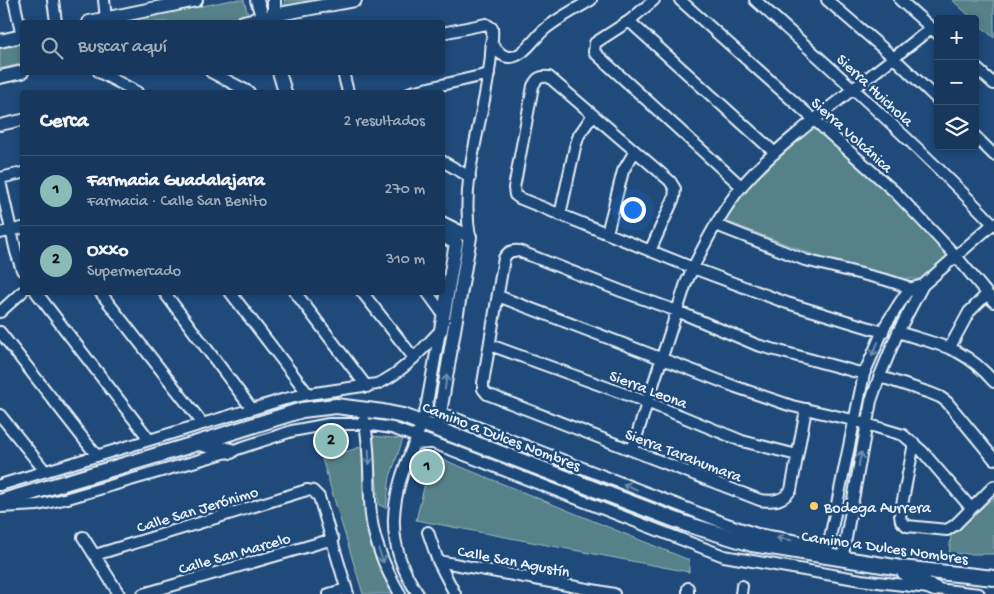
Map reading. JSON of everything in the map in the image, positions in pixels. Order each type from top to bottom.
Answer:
[{"type":"main road","name":"Camino a Dulces Nombres","points":[[0,502],[302,410],[336,406],[362,408],[403,416],[419,430],[435,437],[686,524],[752,544],[842,560],[994,578]]},
{"type":"main road","points":[[198,443],[231,451]]},
{"type":"main road","points":[[900,568],[909,578],[935,589]]},
{"type":"street","points":[[14,0],[20,27]]},
{"type":"street","points":[[53,0],[56,20]]},
{"type":"street","points":[[104,0],[106,19]]},
{"type":"street","points":[[100,20],[155,4],[196,0]]},
{"type":"street","points":[[257,0],[268,19]]},
{"type":"street","points":[[268,19],[274,0]]},
{"type":"street","points":[[268,19],[355,0]]},
{"type":"street","points":[[491,43],[502,56],[517,56],[535,41],[544,29],[591,0]]},
{"type":"street","points":[[654,0],[629,21],[595,43],[594,52],[742,186]]},
{"type":"street","name":"Sierra Volcánica","points":[[680,0],[895,192],[956,256],[994,302]]},
{"type":"street","name":"Sierra Huichola","points":[[755,0],[854,88],[994,224]]},
{"type":"street","points":[[827,0],[893,57],[934,96]]},
{"type":"street","points":[[900,0],[934,30]]},
{"type":"street","points":[[629,21],[775,153]]},
{"type":"street","points":[[435,437],[441,413],[470,177],[489,74],[492,28],[486,24],[445,32]]},
{"type":"street","points":[[632,450],[661,358],[693,268],[716,225],[742,186],[775,153],[814,119],[893,57],[934,32]]},
{"type":"street","points":[[0,41],[20,36]]},
{"type":"street","points":[[979,71],[994,84]]},
{"type":"street","points":[[0,77],[20,72]]},
{"type":"street","points":[[420,90],[489,74]]},
{"type":"street","points":[[105,75],[133,90]]},
{"type":"street","points":[[217,75],[245,90]]},
{"type":"street","points":[[280,75],[284,90]]},
{"type":"street","points":[[344,75],[348,90]]},
{"type":"street","points":[[650,251],[674,198],[675,189],[670,181],[549,77],[542,76],[536,79],[531,95],[514,188],[515,195],[519,198],[560,214],[650,251],[693,268],[786,303],[883,332]]},
{"type":"street","points":[[560,214],[579,135],[594,116]]},
{"type":"street","points":[[0,125],[20,120]]},
{"type":"street","points":[[979,140],[994,155]]},
{"type":"street","points":[[607,233],[623,171],[635,151]]},
{"type":"street","points":[[445,163],[470,177]]},
{"type":"street","points":[[20,174],[0,180],[5,232],[20,264]]},
{"type":"street","points":[[826,557],[832,519],[864,374],[883,332],[917,289],[994,224]]},
{"type":"street","points":[[445,225],[464,236]]},
{"type":"street","points":[[716,225],[805,260],[917,289]]},
{"type":"street","points":[[5,232],[20,228]]},
{"type":"street","points":[[445,236],[464,236]]},
{"type":"street","points":[[0,507],[52,503],[231,451],[292,431],[311,427],[329,424],[366,424],[419,430],[433,375],[443,314],[464,236]]},
{"type":"street","points":[[490,345],[504,258],[513,250],[677,311],[758,345],[864,374]]},
{"type":"street","points":[[842,560],[871,402],[879,378],[917,289]]},
{"type":"street","points":[[0,312],[20,294]]},
{"type":"street","points":[[950,347],[969,312],[987,294]]},
{"type":"street","points":[[38,295],[149,439]]},
{"type":"street","points":[[102,295],[203,424]]},
{"type":"street","points":[[166,295],[252,409]]},
{"type":"street","points":[[232,295],[308,394]]},
{"type":"street","points":[[297,295],[367,387]]},
{"type":"street","points":[[364,295],[414,358]]},
{"type":"street","points":[[429,295],[443,314]]},
{"type":"street","points":[[498,296],[736,387],[806,409],[896,432],[914,443],[971,508]]},
{"type":"street","points":[[0,485],[252,409],[308,394],[367,387],[387,380],[414,358],[441,330]]},
{"type":"street","points":[[0,332],[97,456]]},
{"type":"street","points":[[898,332],[950,347],[973,361],[994,382]]},
{"type":"street","name":"Sierra Tarahumara","points":[[490,345],[483,383],[483,389],[486,394],[769,502],[786,497],[791,490],[806,409]]},
{"type":"street","name":"Sierra Leona","points":[[490,345],[647,402],[742,441],[798,455]]},
{"type":"street","points":[[879,378],[940,397],[957,412],[994,459]]},
{"type":"street","points":[[362,408],[366,424],[371,516],[374,531],[385,566],[400,594]]},
{"type":"street","points":[[441,413],[727,524],[757,534],[816,544],[826,557]]},
{"type":"street","points":[[0,415],[45,471]]},
{"type":"street","points":[[418,594],[404,572],[399,558],[395,545],[393,519],[400,478],[414,444],[435,437],[724,556],[861,580],[979,594]]},
{"type":"street","points":[[914,443],[900,515],[904,525],[916,528],[947,530],[955,525],[994,486]]},
{"type":"street","name":"Calle San Jerónimo","points":[[95,555],[308,490],[316,492],[319,497],[333,540]]},
{"type":"street","points":[[837,496],[853,499]]},
{"type":"street","points":[[832,519],[848,523]]},
{"type":"street","points":[[428,532],[438,561],[455,594]]},
{"type":"street","points":[[83,537],[119,594]]},
{"type":"street","points":[[329,594],[347,592],[333,540]]},
{"type":"street","name":"Calle San Marcelo","points":[[143,594],[333,540]]},
{"type":"street","name":"Calle San Agustín","points":[[438,561],[614,594]]},
{"type":"green space","points":[[232,0],[244,0],[248,15],[223,20],[133,20]]},
{"type":"green space","points":[[284,0],[327,0],[286,9]]},
{"type":"green space","points":[[952,0],[994,0],[994,38],[979,25],[979,15],[969,15]]},
{"type":"green space","points":[[20,43],[20,64],[0,69],[0,48]]},
{"type":"green space","points":[[816,125],[877,179],[948,252],[947,257],[922,279],[906,279],[822,258],[728,222],[726,217],[745,186],[807,127]]},
{"type":"green space","points":[[372,436],[403,439],[390,477],[386,508],[379,505]]},
{"type":"green space","points":[[364,446],[367,497],[378,563],[396,594],[363,594],[322,459]]},
{"type":"green space","points":[[432,455],[689,560],[689,572],[416,520]]},
{"type":"green space","points":[[994,497],[994,554],[949,554],[951,536]]},
{"type":"place","name":"Oxxo","points":[[331,441]]},
{"type":"place","name":"Farmacia Guadalajara","points":[[427,467]]},
{"type":"place","name":"Bodega Aurrera","points":[[814,506]]}]
